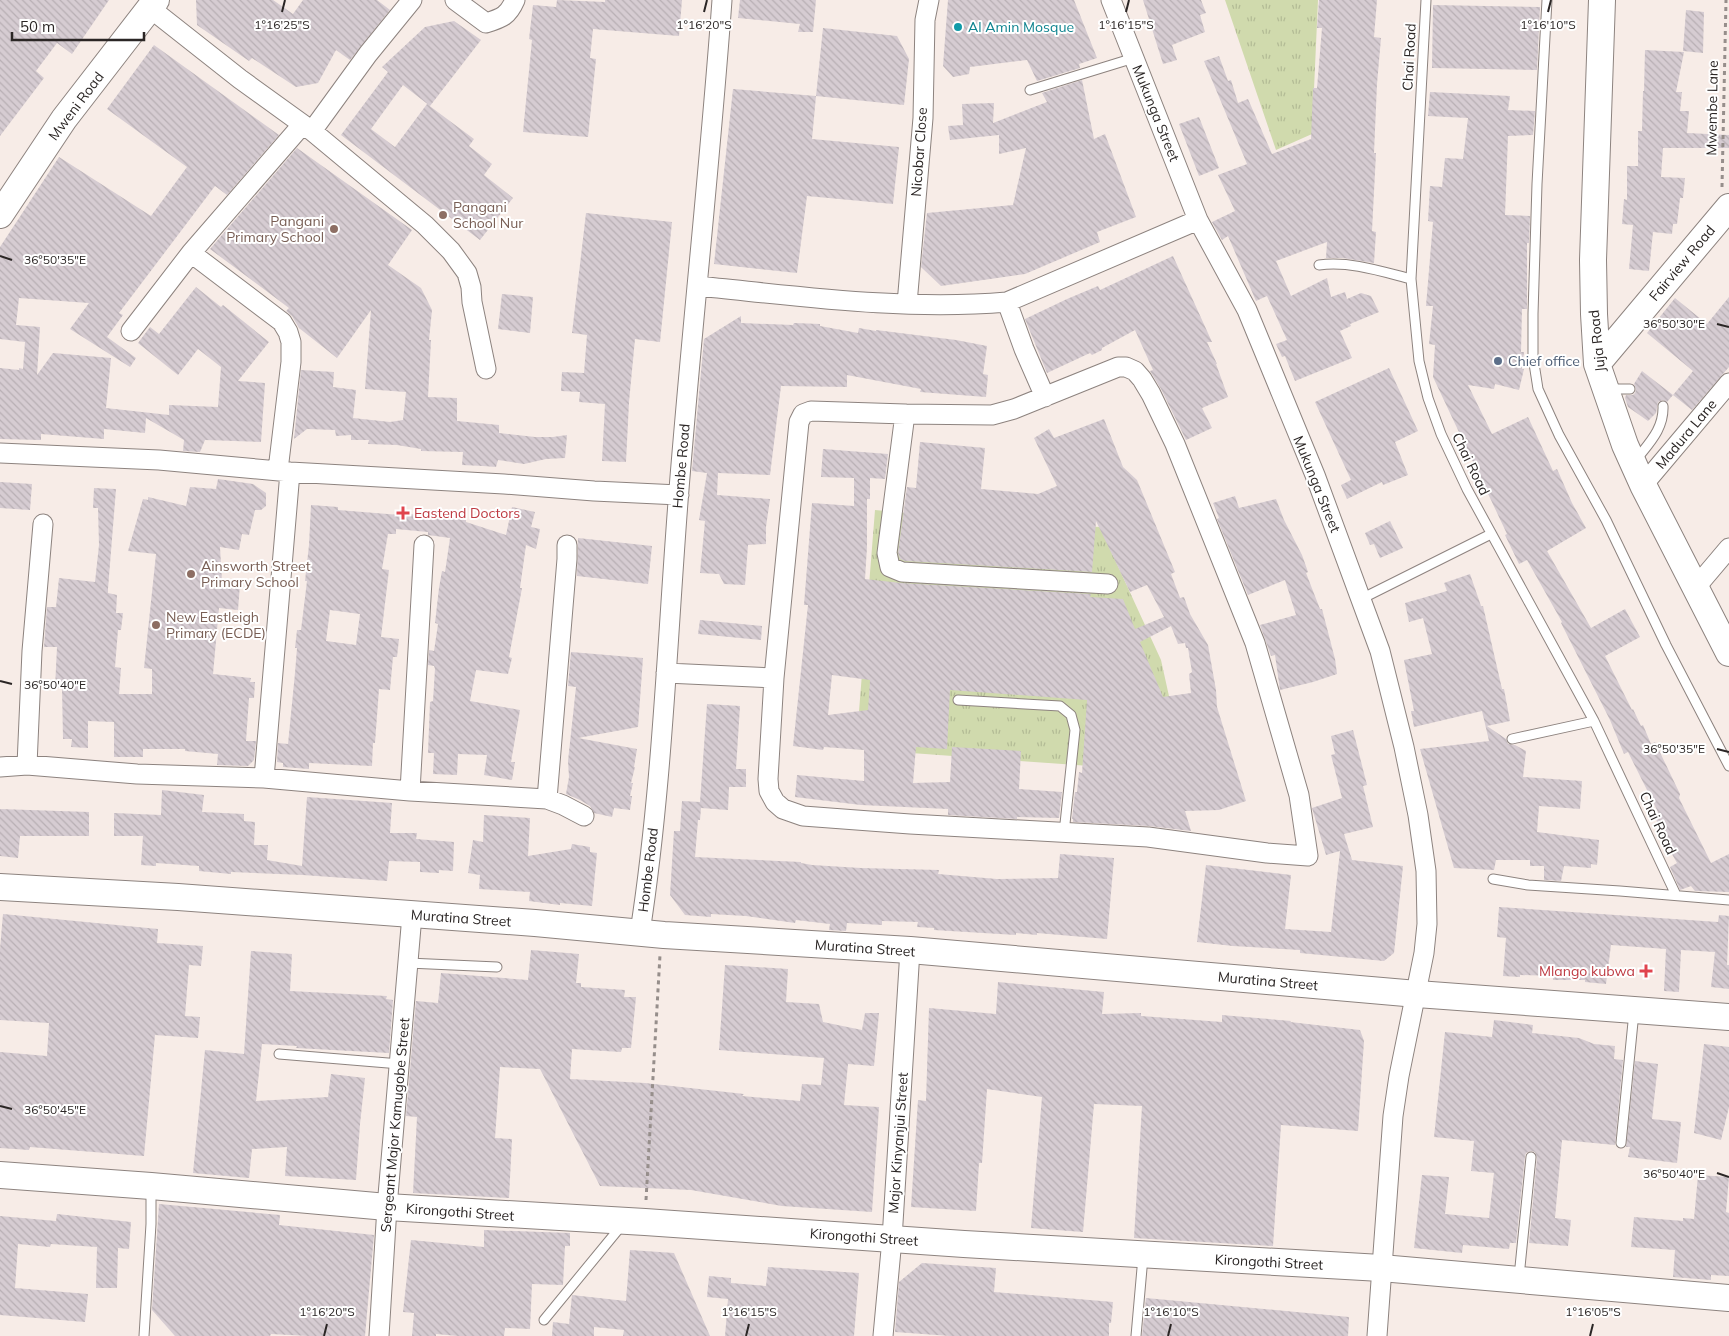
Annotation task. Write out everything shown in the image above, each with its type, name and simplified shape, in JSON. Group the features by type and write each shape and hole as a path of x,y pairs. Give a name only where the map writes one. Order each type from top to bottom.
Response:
{"main road":[{"name":"Juja Road","path":"1602,0 1593,260 1597,364 1604,389 1638,474 1729,653"},
{"name":"Mweni Road","path":"0,214 64,120 153,4"},
{"name":"Fairview Road","path":"1597,364 1726,214"},
{"name":"Muratina Street","path":"0,887 178,897 652,934 910,950 1416,994 1729,1017"},
{"name":"Kirongothi Street","path":"0,1175 387,1207 1381,1268 1729,1298"}],"street":[{"path":"131,331 191,253 307,128 412,0"},
{"path":"456,0 486,23 500,18 510,11 514,0"},
{"name":"Hombe Road","path":"652,934 648,879 722,0"},
{"name":"Nicobar Close","path":"907,304 923,118 925,20 930,0"},
{"name":"Mukunga Street","path":"1111,0 1198,220 1247,310 1315,476 1380,651 1404,747 1420,825 1426,871 1427,924 1424,953 1399,1076 1393,1116 1377,1336"},
{"path":"153,4 240,80 307,128 425,225 451,251 466,273 472,287 472,302 486,369"},
{"path":"697,286 907,304 984,304 1007,302 1198,220"},
{"path":"191,253 282,322 291,342 264,778"},
{"path":"1007,302 1024,349 1045,397"},
{"path":"1118,367 1126,367 1135,371 1142,378 1175,444 1255,643 1300,795 1308,856 1267,853 1148,838 803,816 783,809 775,802 769,791 768,779 774,678 799,422 803,414 811,411 992,414 1014,409 1045,397 1118,367"},
{"name":"Madura Lane","path":"1638,474 1729,383"},
{"path":"905,414 887,553 890,567 902,572 1108,584"},
{"path":"0,453 159,460 284,471 679,495"},
{"path":"27,766 32,651 43,524"},
{"path":"410,791 424,545"},
{"path":"547,799 567,545"},
{"path":"1696,587 1729,548"},
{"path":"666,673 774,678"},
{"path":"0,767 27,766 137,774 264,778 410,791 547,799 584,816"},
{"name":"Sergeant Major Kamugobe Street","path":"379,1336 387,1207 412,915"},
{"name":"Major Kinyanjui Street","path":"884,1336 910,950"}],"lane":[{"name":"Chai Road","path":"1426,0 1411,279 1419,361 1428,398 1441,434 1467,489 1594,721 1676,895"},
{"path":"1547,0 1537,184 1533,314 1533,357 1538,389 1559,435 1606,520 1670,653 1729,766"},
{"path":"1030,90 1134,58"},
{"path":"1318,266 1335,263 1350,264 1411,279"},
{"path":"1604,389 1630,389"},
{"path":"1638,474 1663,417 1663,406"},
{"path":"1361,599 1491,534"},
{"path":"958,700 1060,706 1071,715 1075,730 1064,833"},
{"path":"1512,739 1594,721"},
{"path":"1493,879 1528,885 1729,900"},
{"path":"408,963 497,967"},
{"path":"1621,1142 1634,1010"},
{"path":"280,1054 400,1064"},
{"path":"1518,1280 1531,1157"},
{"path":"144,1336 151,1224 151,1186"},
{"path":"544,1320 635,1221"},
{"path":"1136,1336 1143,1254"}],"path":[{"name":"Mwembe Lane","path":"1726,0 1726,214"},
{"path":"635,1221 661,940 652,934"}],"green space":[{"path":"1225,0 1318,0 1312,134 1276,150"},
{"path":"875,510 981,520 1100,527 1161,660 1186,773 856,749"}],"building":[{"path":"0,0 109,0 72,54 57,43 36,71 44,78 0,136"},
{"path":"196,0 273,0 293,14 303,0 377,0 390,10 350,60 336,50 318,83 296,87 252,58 249,61 197,25"},
{"path":"557,0 605,2 605,0 682,0 679,36 593,29 590,58 596,59 588,137 523,132 532,40 529,39 533,5 556,7"},
{"path":"740,0 816,0 813,32 798,32 800,24 738,18"},
{"path":"948,0 1074,0 1097,58 1079,64 1080,68 1037,81 1027,60 970,67 969,74 953,77 943,66"},
{"path":"1143,0 1201,0 1206,13 1200,15 1205,32 1172,45 1177,60 1163,64"},
{"path":"1319,0 1377,0 1374,37 1381,38 1374,153 1376,153 1372,231 1376,232 1374,263 1343,258 1326,258 1327,242 1276,261 1291,296 1327,278 1331,297 1345,292 1347,299 1361,293 1371,296 1379,312 1350,324 1351,326 1340,331 1352,358 1295,381 1285,356 1282,357 1276,344 1287,340 1267,296 1256,301 1228,236 1222,240 1212,222 1235,211 1218,175 1247,164 1204,61 1219,56 1228,81 1231,80 1238,103 1248,99 1272,154 1311,139 1313,88 1317,88 1322,28 1317,28"},
{"path":"1433,5 1540,7 1537,70 1432,68"},
{"path":"1686,10 1704,12 1703,53 1683,51"},
{"path":"454,21 481,40 430,106 403,85 371,129 395,147 427,104 474,139 469,146 492,164 484,175 513,198 480,240 341,135 388,72 382,67 425,27"},
{"path":"823,28 897,36 909,59 904,105 816,96"},
{"path":"154,45 279,135 227,195 215,186 119,313 123,315 107,337 136,358 130,367 70,329 89,303 19,298 16,325 40,327 37,375 53,353 111,358 106,408 169,415 169,405 218,407 221,367 198,349 178,375 138,343 150,327 159,334 196,287 221,307 223,305 269,342 238,381 265,383 261,442 205,440 200,452 183,451 184,440 146,418 145,433 104,429 104,439 41,434 41,440 0,439 0,368 23,369 25,342 0,339 0,247 59,157 151,216 187,167 107,109"},
{"path":"1645,50 1684,52 1676,92 1682,92 1680,111 1689,111 1687,133 1729,135 1729,148 1663,148 1661,177 1685,178 1683,198 1680,198 1677,224 1673,224 1672,234 1653,232 1649,271 1629,269 1633,225 1622,224 1624,199 1627,200 1627,166 1638,166 1638,131 1642,131"},
{"path":"1082,80 1094,139 1105,134 1136,217 1097,232 1100,242 1025,274 941,286 921,267 927,213 1013,205 1026,148 999,154 999,135 950,140 948,126 963,125 962,104 994,103 993,123 1047,102 1042,93"},
{"path":"733,89 816,96 812,139 899,147 893,204 807,196 797,273 714,264"},
{"path":"1430,92 1510,96 1508,110 1535,111 1533,135 1508,136 1505,215 1530,216 1529,243 1527,243 1527,309 1522,309 1521,352 1524,352 1522,369 1524,369 1519,390 1495,384 1494,389 1468,385 1492,434 1528,417 1553,471 1557,469 1572,503 1586,528 1547,551 1591,628 1625,609 1640,637 1605,656 1632,710 1641,726 1643,725 1651,744 1655,742 1680,794 1679,798 1711,863 1729,854 1729,892 1695,891 1691,886 1680,890 1670,867 1677,863 1661,835 1655,815 1658,812 1628,752 1624,754 1610,720 1562,622 1527,560 1519,564 1505,535 1507,534 1433,377 1435,345 1429,344 1433,306 1426,306 1433,222 1428,221 1430,186 1442,187 1445,158 1463,159 1468,118 1428,116"},
{"path":"1199,117 1219,168 1199,176 1179,124"},
{"path":"297,148 412,230 388,265 421,288 432,310 429,340 431,340 428,397 457,398 457,421 499,425 499,433 535,437 567,435 565,458 546,459 524,464 498,460 496,467 462,465 463,452 421,451 421,449 397,445 368,444 369,440 351,440 351,435 336,436 335,430 307,429 294,439 301,370 334,372 333,387 356,390 353,418 390,422 403,420 406,392 365,389 371,310 337,358 299,328 292,316 286,311 289,308 210,249"},
{"path":"586,213 672,222 660,342 635,339 626,462 602,461 605,404 579,402 580,392 561,391 562,372 584,373 587,335 572,333"},
{"path":"1173,256 1212,342 1207,342 1228,397 1202,408 1212,428 1186,440 1150,371 1153,370 1135,330 1092,355 1090,353 1047,373 1025,319 1098,286 1100,290"},
{"path":"502,294 533,297 530,333 498,329"},
{"path":"1729,297 1729,367 1692,410 1673,395 1693,371 1647,333 1675,298 1707,324"},
{"path":"741,316 741,323 820,324 820,326 858,333 859,328 956,340 987,346 983,374 988,375 986,397 920,392 921,389 847,375 847,387 781,386 770,475 718,473 717,495 770,499 766,527 766,544 748,545 745,585 724,584 719,574 700,573 705,521 699,520 707,473 692,471 704,339"},
{"path":"1389,368 1418,431 1395,442 1408,475 1383,485 1382,482 1347,499 1341,485 1351,480 1315,402"},
{"path":"1642,371 1673,395 1667,402 1663,400 1658,402 1656,413 1648,421 1628,407 1625,398 1626,395 1633,395 1635,393 1634,384"},
{"path":"1104,419 1123,467 1137,480 1175,572 1171,574 1180,598 1184,597 1190,614 1208,645 1217,707 1246,801 1219,810 1185,811 1191,831 1149,826 1073,822 1075,792 1077,792 1079,772 1082,773 1087,700 950,690 947,749 916,747 913,783 950,782 952,747 1021,751 1019,789 1062,792 1059,818 1017,817 1017,819 948,815 948,809 861,805 795,797 797,775 864,781 864,750 824,747 823,750 793,746 808,605 804,605 812,503 854,506 854,478 821,477 823,449 888,454 885,479 870,478 870,499 867,499 865,579 901,583 1091,594 1090,597 1123,599 1135,629 1164,617 1147,585 1130,592 1096,521 1092,572 905,561 900,559 898,553 907,487 916,488 920,442 985,448 981,489 1038,494 1057,486 1034,438 1049,429 1054,438","holes":["1171,626 1178,644 1185,643 1186,648 1188,648 1192,672 1189,674 1191,693 1163,697 1140,642","832,675 870,680 868,710 828,715"]},
{"path":"218,479 253,484 266,493 266,506 261,510 255,510 249,535 242,534 239,550 220,547 222,582 240,584 238,610 219,608 213,674 251,678 250,682 255,682 254,698 249,698 246,741 256,741 254,760 248,766 217,765 218,754 185,751 185,749 143,749 143,757 114,757 114,722 88,721 88,748 71,747 72,739 63,739 62,688 55,688 57,647 44,647 47,607 56,607 59,578 95,582 99,545 98,508 93,508 94,488 116,489 108,593 117,595 116,613 123,613 121,630 118,630 115,667 121,668 119,694 152,694 152,669 144,668 156,554 128,551 143,499 148,500 148,497 186,506 190,487 216,489"},
{"path":"0,482 32,484 30,510 0,508"},
{"path":"1235,496 1239,508 1276,499 1284,520 1302,555 1308,572 1306,573 1320,609 1322,609 1337,674 1280,690 1275,655 1271,656 1260,625 1296,615 1285,580 1248,595 1217,519 1219,518 1213,503"},
{"path":"311,505 338,507 338,510 400,515 400,513 431,516 431,514 466,520 466,522 506,535 512,507 535,512 531,527 540,529 536,549 526,545 520,588 522,588 509,657 512,658 508,674 476,670 470,701 520,710 511,762 515,762 512,780 484,775 487,755 458,754 457,775 433,774 434,753 428,753 430,702 433,701 435,669 434,666 428,665 429,650 434,651 438,624 435,623 439,588 442,571 445,572 450,538 428,535 428,532 396,529 396,534 388,534 382,569 389,570 381,637 399,639 397,657 393,657 390,690 379,689 372,766 309,763 309,769 283,767 283,763 277,762 278,743 288,744 297,648 295,648 297,630 301,630","holes":["330,610 360,614 356,645 326,641"]},
{"path":"1390,521 1403,548 1380,558 1374,544 1370,545 1365,533"},
{"path":"578,538 652,546 648,584 577,576"},
{"path":"1470,574 1481,606 1483,606 1510,721 1487,726 1506,739 1508,744 1515,745 1526,751 1523,777 1582,781 1580,809 1539,806 1537,832 1599,840 1597,865 1591,864 1591,868 1564,866 1561,881 1544,880 1544,866 1530,866 1530,860 1496,860 1494,870 1454,868 1420,749 1489,741 1482,711 1414,727 1411,711 1414,711 1404,660 1432,654 1423,618 1409,622 1405,603 1447,591 1444,583"},
{"path":"700,620 762,626 761,640 698,634"},
{"path":"571,652 643,658 638,727 578,738 637,749 631,783 633,783 630,796 632,796 630,810 614,808 612,817 594,813 590,806 566,794 576,687 568,686"},
{"path":"707,704 740,706 736,769 746,769 746,787 729,787 728,810 701,808 700,820 698,820 695,857 801,862 812,865 861,868 939,870 938,874 997,879 1058,878 1060,854 1114,858 1107,939 1037,933 1037,935 1016,933 1016,935 934,930 934,928 917,927 918,922 882,921 882,925 847,923 846,931 829,930 830,924 796,920 795,923 746,916 711,914 711,917 685,915 670,895 674,831 680,831 682,801 700,802"},
{"path":"1353,730 1367,785 1363,786 1373,827 1344,834 1352,860 1403,866 1394,953 1384,961 1300,953 1300,950 1197,942 1206,865 1291,875 1285,929 1331,932 1340,851 1326,855 1312,808 1342,798 1331,755 1335,754 1331,736"},
{"path":"162,790 204,795 202,812 244,814 244,821 255,822 254,845 268,845 267,860 302,866 307,797 392,803 390,833 417,833 416,839 454,842 453,871 439,870 439,873 420,872 420,862 389,861 387,881 303,875 231,872 231,874 199,871 199,866 156,863 156,866 141,865 143,836 114,836 114,813 161,815"},
{"path":"0,809 89,812 89,836 20,836 18,858 0,856"},
{"path":"484,815 530,818 528,856 571,849 572,844 590,847 590,852 597,853 592,906 560,903 560,905 529,901 530,892 479,889 480,875 468,873 473,840 483,842"},
{"path":"1499,907 1718,922 1719,915 1729,916 1727,965 1729,965 1729,989 1711,987 1715,952 1681,950 1679,992 1664,991 1666,949 1611,945 1606,984 1585,982 1585,980 1553,980 1553,976 1503,976 1506,938 1497,937"},
{"path":"3,914 158,929 157,943 203,946 201,966 189,965 185,1016 200,1017 198,1038 155,1035 144,1156 30,1147 29,1150 0,1148 0,1052 47,1056 49,1023 0,1020 0,949"},
{"path":"531,950 579,954 576,983 581,983 581,987 625,990 624,997 636,997 631,1048 622,1048 621,1052 572,1049 570,1079 645,1083 744,1094 742,1096 800,1101 802,1084 821,1085 824,1058 719,1050 725,965 788,969 786,1002 819,1004 823,1022 862,1030 865,1013 879,1013 874,1066 848,1064 844,1105 879,1107 872,1212 782,1206 691,1190 600,1186 540,1069 500,1067 495,1138 512,1139 509,1198 413,1193 417,1117 406,1116 416,1001 438,1003 441,973 528,980"},
{"path":"251,951 292,954 290,991 387,996 386,999 393,1000 389,1053 296,1048 297,1046 262,1044 256,1101 328,1097 331,1074 365,1078 356,1180 285,1176 287,1147 252,1149 249,1178 193,1173 205,1050 244,1054"},
{"path":"998,982 1104,992 1102,1014 1141,1013 1141,1016 1222,1022 1222,1015 1360,1030 1364,1041 1358,1131 1281,1125 1273,1246 1134,1238 1142,1106 1094,1104 1083,1232 1031,1228 1042,1097 987,1089 982,1163 979,1163 976,1211 911,1207 918,1100 926,1101 929,1008 996,1014"},
{"path":"1494,1020 1533,1025 1532,1033 1579,1038 1594,1044 1615,1046 1614,1059 1623,1060 1615,1145 1562,1140 1555,1218 1571,1220 1568,1246 1529,1243 1537,1158 1535,1152 1531,1151 1526,1153 1525,1156 1516,1243 1510,1243 1509,1249 1463,1245 1462,1253 1414,1248 1422,1175 1449,1177 1445,1214 1489,1218 1494,1173 1471,1171 1474,1141 1434,1137 1445,1032 1492,1037"},
{"path":"1704,1044 1729,1047 1729,1107 1721,1140 1694,1133"},
{"path":"1635,1061 1658,1064 1652,1119 1681,1122 1677,1163 1628,1157 1630,1147 1626,1147"},
{"path":"1698,1175 1729,1177 1726,1212 1729,1213 1729,1276 1711,1275 1711,1280 1673,1277 1675,1250 1631,1247 1634,1217 1683,1221 1683,1218 1694,1219"},
{"path":"159,1204 280,1215 279,1225 374,1235 365,1336 271,1334 270,1336 175,1336 152,1310"},
{"path":"57,1214 131,1222 129,1249 118,1248 117,1288 96,1288 97,1247 51,1244 50,1247 18,1244 15,1288 88,1294 85,1322 0,1315 0,1216 56,1221"},
{"path":"484,1230 570,1233 570,1246 565,1246 563,1285 532,1284 530,1329 505,1328 504,1336 436,1334 436,1336 412,1336 414,1313 403,1312 411,1240 484,1247"},
{"path":"630,1250 674,1253 710,1336 623,1336 624,1330 594,1327 594,1336 552,1336 553,1322 569,1324 572,1295 626,1301"},
{"path":"922,1263 996,1268 994,1292 1113,1302 1111,1323 1109,1323 1109,1336 950,1336 895,1332 899,1282"},
{"path":"768,1267 859,1273 854,1336 725,1336 728,1299 707,1297 709,1276 731,1278 731,1283 766,1286"},
{"path":"1146,1298 1349,1317 1348,1336 1142,1336"}],"place":[{"name":"Al Amin Mosque","path":"958,27"},
{"name":"Pangani School Nur","path":"443,215"},
{"name":"Pangani Primary School","path":"334,229"},
{"name":"Chief office","path":"1498,361"},
{"name":"Eastend Doctors","path":"403,513"},
{"name":"Ainsworth Street Primary School","path":"191,574"},
{"name":"New Eastleigh Primary (ECDE)","path":"156,625"},
{"name":"Mlango kubwa","path":"1646,971"}]}
